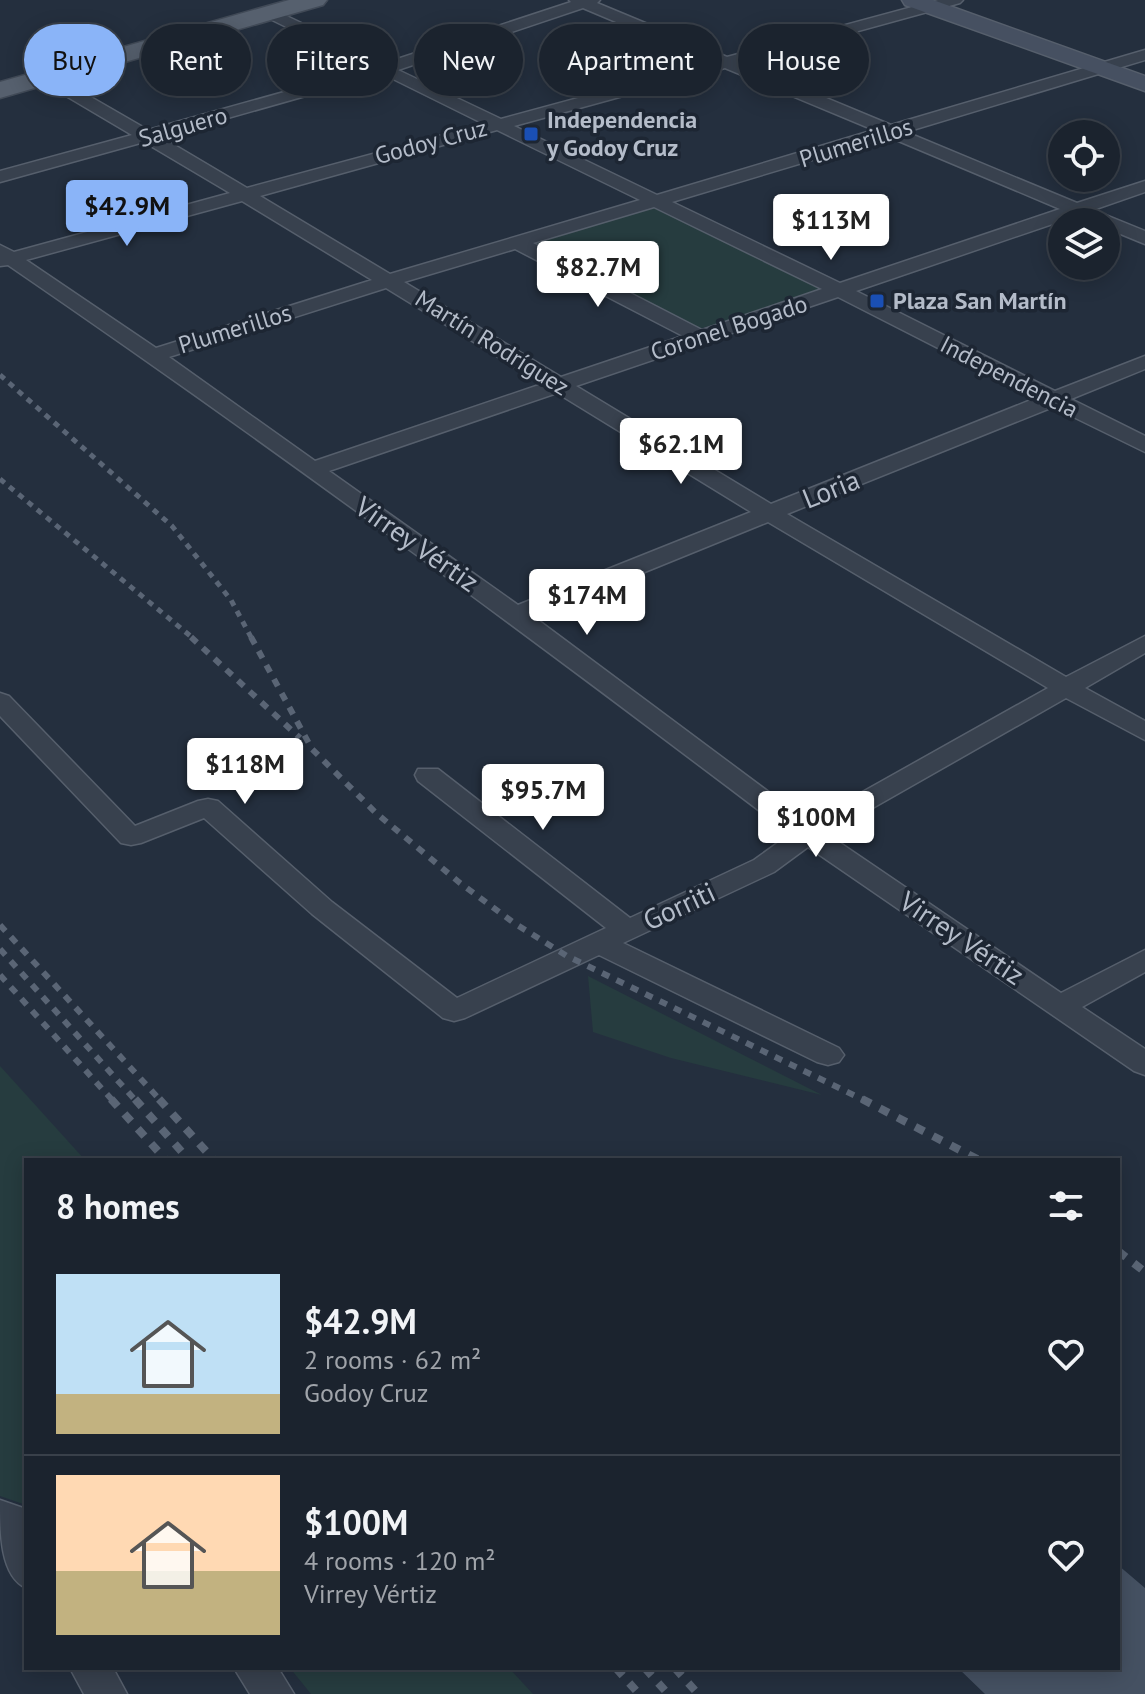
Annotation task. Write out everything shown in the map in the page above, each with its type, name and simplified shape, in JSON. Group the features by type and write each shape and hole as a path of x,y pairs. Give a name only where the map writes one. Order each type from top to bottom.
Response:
{"main road":[{"path":"125,54 315,0"},
{"path":"0,90 24,83"}],"street":[{"name":"Godoy Cruz","path":"4,257 724,63 922,3 955,0"},
{"path":"584,1 724,63 1074,208"},
{"name":"Salguero","path":"398,64 584,1"},
{"path":"922,3 1145,84"},
{"name":"Independencia","path":"269,13 292,24"},
{"name":"Plumerillos","path":"153,355 391,280 1145,55"},
{"name":"Independencia","path":"398,76 841,291 1145,445"},
{"name":"Martín Rodríguez","path":"78,96 391,280 771,513 1145,732"},
{"name":"Salguero","path":"0,177 291,96"},
{"name":"Coronel Bogado","path":"1079,208 1145,186"},
{"name":"Coronel Bogado","path":"312,469 1048,219"},
{"path":"1120,227 1145,238"},
{"path":"518,243 698,336"},
{"name":"Virrey Vértiz","path":"4,257 153,355 516,615 808,834 1145,1064"},
{"name":"Loria","path":"516,615 1145,362"},
{"name":"Gorriti","path":"0,701 131,837 208,807 322,908 454,1011 764,866 808,834 1145,643"},
{"path":"428,775 627,930"},
{"path":"599,943 828,1055"},
{"path":"1062,1005 1145,960"},
{"path":"0,1516 24,1524"},
{"path":"0,1533 24,1569"},
{"path":"91,1670 107,1694"},
{"path":"256,1670 274,1694"}],"green space":[{"path":"652,207 819,287 815,294 699,329 530,243"},
{"path":"588,976 822,1095 671,1058 593,1032"},
{"path":"0,1066 83,1158 24,1158 24,1504 0,1496"},
{"path":"292,1670 511,1670 533,1694 311,1694"}],"building":[{"path":"1120,1567 1145,1588 1145,1694 985,1694 960,1670 1120,1670"}],"railway":[{"path":"0,375 172,526 231,600 252,639"},
{"path":"0,479 194,639"},
{"path":"191,637 300,738"},
{"path":"251,637 312,749 376,813 460,883 514,923 567,956 864,1100"},
{"path":"0,925 161,1101"},
{"path":"0,949 136,1101"},
{"path":"0,975 113,1101"},
{"path":"111,1099 164,1158"},
{"path":"135,1099 187,1158"},
{"path":"159,1099 212,1158"},
{"path":"864,1100 975,1158"},
{"path":"1120,1253 1145,1272"},
{"path":"618,1670 639,1694"},
{"path":"647,1670 668,1694"},
{"path":"677,1670 698,1694"}],"place":[{"name":"Independencia y Godoy Cruz","path":"531,134"},
{"name":"Plaza San Martín","path":"877,301"}]}
